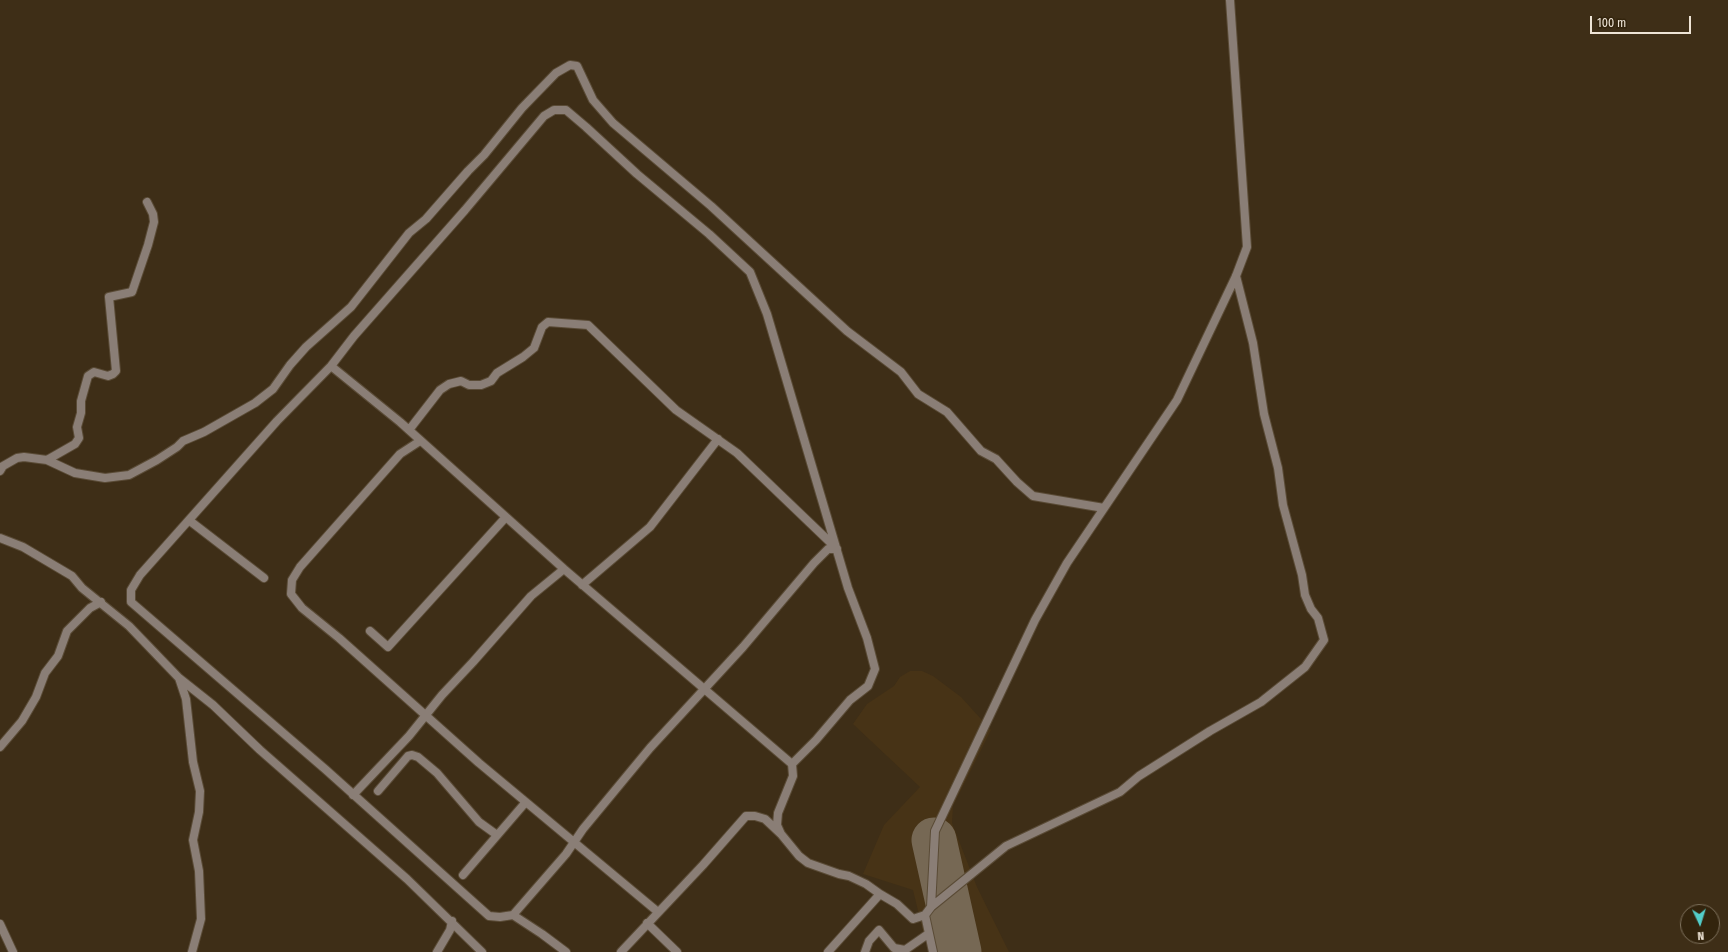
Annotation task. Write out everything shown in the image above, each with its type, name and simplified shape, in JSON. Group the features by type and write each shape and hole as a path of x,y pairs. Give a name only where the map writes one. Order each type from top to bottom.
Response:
{"street":[{"path":"931,908 935,832 1035,620 1067,563 1177,400 1236,276 1247,248 1230,0"},
{"path":"0,471 3,466 17,458 24,457 47,460 75,473 105,478 129,475 157,460 183,441 204,432 255,403 273,389 290,365 306,347 351,307 409,234 426,218 468,170 484,155 522,108 556,73 570,65 577,66 593,100 613,123 711,206 847,330 901,372 918,394 947,412 981,451 996,459 1017,482 1033,496 1104,508"},
{"path":"566,952 513,915 489,916 353,795 131,602 132,590 140,575 190,521 277,421 331,366 354,336 465,210 544,116 554,110 566,110 637,174 709,234 750,272 767,314 848,588 868,638 875,669 868,686 850,700 816,740 792,764"},
{"path":"47,460 75,444 79,438 77,426 81,413 81,402 85,382 88,376 94,372 108,376 116,371 109,297 132,292 154,222 153,214 147,202"},
{"path":"621,952 703,865 746,816 755,816 765,819 781,834 799,856 808,863 831,872 849,876 866,884 897,904 913,919 925,915 931,908 1006,846 1120,792 1139,776 1210,731 1261,702 1305,668 1324,640 1318,618 1311,610 1305,595 1302,576 1283,505 1278,468 1264,414 1253,343 1236,276"},
{"path":"408,430 440,390 449,384 461,381 469,385 480,385 491,381 497,373 523,357 534,348 542,327 548,322 588,325 676,410 737,453 837,549"},
{"path":"331,366 408,430 582,585 792,764 793,776 778,813 777,825 781,834"},
{"path":"582,585 650,527 718,440"},
{"path":"420,441 400,454 300,567 292,580 291,594 302,608 525,803 574,841 638,897 658,912"},
{"path":"370,631 388,648 506,518"},
{"path":"190,521 264,578"},
{"path":"0,538 23,547 60,567 72,576 82,588 101,602 128,626 179,678 213,705 260,750 407,879 452,921 482,952"},
{"path":"513,915 566,854 574,841 650,748 743,647 814,563 828,549 837,549"},
{"path":"353,795 409,736 442,695 531,596 564,569"},
{"path":"0,747 22,721 36,697 45,673 58,656 67,631 90,608 101,602"},
{"path":"179,678 186,699 193,762 200,791 199,812 193,840 199,871 201,919 192,952"},
{"path":"378,791 408,756 412,755 418,757 437,773 479,822 498,835"},
{"path":"463,875 525,803"},
{"path":"828,952 880,894"},
{"path":"925,915 933,952"},
{"path":"437,952 450,930 452,921"},
{"path":"0,924 13,952"},
{"path":"647,924 677,952"},
{"path":"865,952 869,941 879,930 894,948 905,950 928,934"}],"shaded area":[{"path":"910,671 922,671 933,676 961,697 991,730 953,806 952,823 977,887 1009,952 928,952 913,890 863,874 884,825 920,787 853,724 867,704 894,686 900,677"}],"runway":[{"path":"934,840 959,952"}]}
